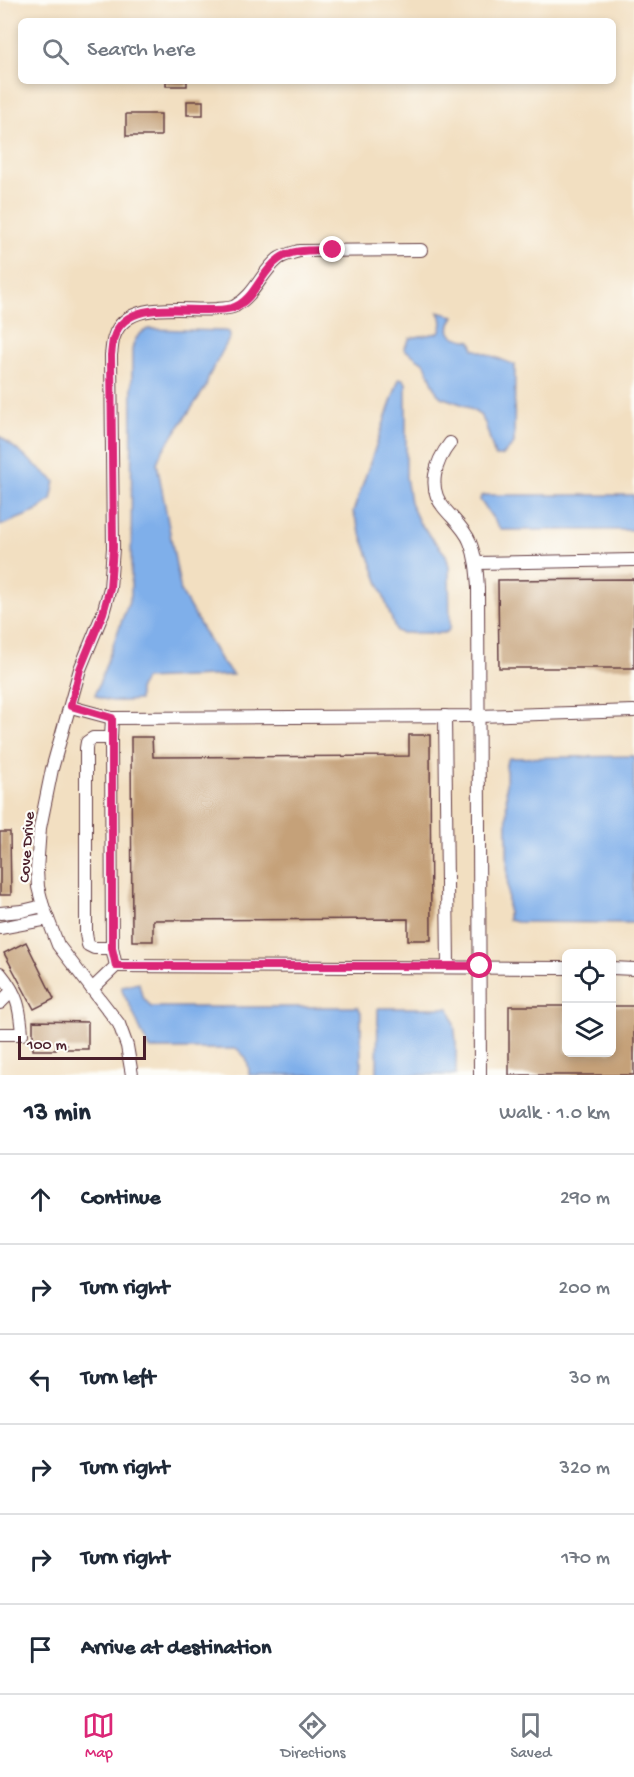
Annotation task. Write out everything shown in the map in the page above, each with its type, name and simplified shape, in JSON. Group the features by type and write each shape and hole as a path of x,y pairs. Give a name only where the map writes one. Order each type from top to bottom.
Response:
{"street":[{"name":"Cove Drive","path":"132,1075 127,1047 119,1024 58,945 43,906 38,888 37,870 40,828 52,769 80,669 103,613 110,588 113,548 111,355 113,337 119,325 134,313 167,309 208,310 233,307 252,294 266,271 280,257 299,251 421,250"},
{"path":"450,443 436,465 434,485 441,505 469,540 477,563 480,1075"},
{"path":"477,563 634,560"},
{"path":"71,706 112,718 479,716 634,711"},
{"path":"445,716 448,966"},
{"path":"112,718 112,948 116,966"},
{"path":"111,738 93,738 87,742 86,748 86,923 88,945 94,948 112,948"},
{"path":"0,913 43,906"},
{"path":"0,928 48,919"},
{"path":"92,989 116,966 562,968"},
{"path":"616,968 634,969"},
{"path":"0,973 20,1007 22,1034 0,1034"},
{"path":"0,1003 12,991"}],"water":[{"path":"438,312 454,316 449,328 452,335 471,341 474,349 515,365 514,444 502,456 495,456 485,423 480,415 464,405 441,397 437,393 425,364 404,349 410,338 438,333 442,322"},
{"path":"148,329 229,332 230,337 208,378 206,387 161,453 157,463 181,592 221,661 233,675 144,679 139,690 139,700 111,701 95,695 131,595 132,350 137,337"},
{"path":"399,379 403,379 406,383 406,477 410,502 419,522 446,555 449,566 450,628 444,633 396,631 353,512"},
{"path":"0,436 55,481 51,500 35,512 0,526"},
{"path":"634,495 634,530 501,530 480,500 481,496"},
{"path":"634,756 634,923 516,922 508,920 506,764 509,758"},
{"path":"139,983 142,996 151,1007 358,1007 361,1012 361,1075 249,1075 247,1060 237,1049 151,1049 122,991 122,986"},
{"path":"378,1008 449,1008 455,1032 456,1075 377,1075"}],"building":[{"path":"166,84 187,84 187,86 166,86"},
{"path":"187,101 203,101 203,115 187,115"},
{"path":"126,114 161,114 161,136 126,136"},
{"path":"634,579 634,668 499,668 498,580"},
{"path":"409,735 430,735 431,940 408,940 408,919 153,920 153,941 132,941 131,737 152,737 153,757 409,756"},
{"path":"0,832 10,832 11,895 0,895"},
{"path":"26,942 54,999 34,1009 4,953"},
{"path":"509,1006 562,1006 562,1057 616,1057 616,1006 634,1006 634,1075 509,1075"},
{"path":"33,1021 88,1022 88,1049 66,1049 66,1045 56,1045 56,1050 33,1050"}],"route":[{"path":"333,250 299,251 280,257 266,271 252,294 233,307 208,310 167,309 134,313 119,325 113,337 111,355 113,548 110,588 103,613 80,669 71,706 112,718 112,948 116,966 480,966"}]}
